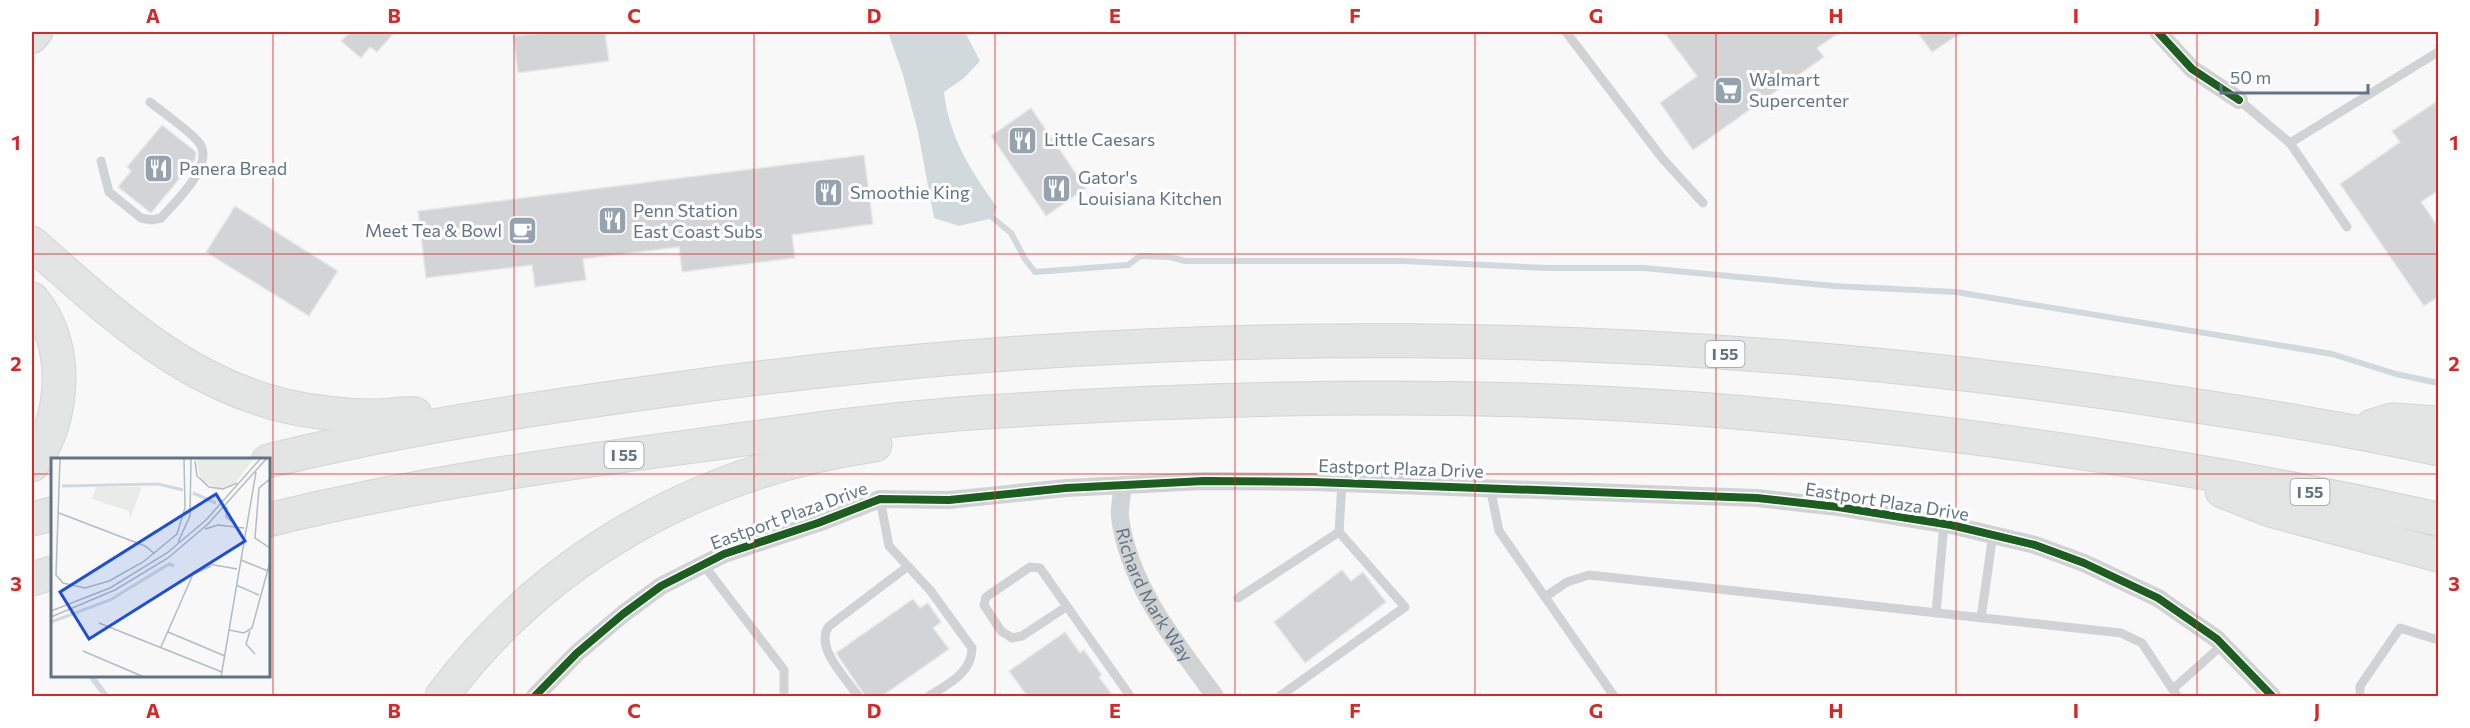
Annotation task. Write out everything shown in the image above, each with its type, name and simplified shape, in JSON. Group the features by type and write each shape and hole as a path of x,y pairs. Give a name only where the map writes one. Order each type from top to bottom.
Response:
{"highway":[{"path":"32,243 107,310 156,347 199,374 232,391 292,408 327,413 375,416 413,414 459,422"},
{"path":"32,299 48,323 54,341 59,384 49,434 32,465"},
{"name":"I 55","path":"270,461 459,422 747,379 1006,353 1299,342 1465,342 1625,347 1837,362 2025,381 2356,431 2439,449"},
{"name":"I 55","path":"270,520 477,479 628,454 983,412 1361,398 1544,401 1707,410 1872,425 2181,468 2439,519"},
{"path":"442,696 483,649 561,576 612,539 674,504 709,488 833,451 924,438 951,431 983,412"},
{"path":"2356,431 2392,420 2439,423"},
{"path":"2181,468 2225,493 2270,510 2439,555"},
{"path":"32,519 51,514"},
{"path":"32,579 51,573"}],"main road":[{"path":"32,39 38,32"}],"street":[{"path":"2158,32 2192,69 2239,100"},
{"name":"Eastport Plaza Drive","path":"535,696 577,653 623,614 661,586 703,564 764,538 818,523 880,499 949,500 1123,484 1204,482 1490,487 1757,498 1838,507 1944,524 2044,548 2135,586 2199,625 2272,696"},
{"name":"Richard Mark Way","path":"1123,484 1120,516 1133,565 1149,599 1208,694"}],"lane":[{"path":"1566,32 1662,158 1703,203"},
{"path":"2290,143 2439,52"},
{"path":"2239,100 2290,143 2347,226"},
{"path":"101,161 109,192 141,218 152,220 161,218 201,170 204,158 200,145 150,102"},
{"path":"1280,696 1404,606 1340,532 1342,483"},
{"path":"1490,487 1499,531 1614,696"},
{"path":"880,499 889,546 930,591 972,648 972,660 962,674 929,696"},
{"path":"1936,613 1944,524"},
{"path":"1238,598 1340,532"},
{"path":"1981,618 1993,534"},
{"path":"703,564 784,670 784,690"},
{"path":"858,696 824,645 823,634 829,626 907,567"},
{"path":"1066,607 1022,636 1012,638 1000,631 984,605 986,597 1030,567 1040,568 1130,696"},
{"path":"1545,597 1568,582 1588,575 2121,633 2142,643 2175,693 2222,645"},
{"path":"2360,696 2360,686 2400,628 2439,640"}],"shaded area":[{"path":"888,32 965,32 980,61 964,78 944,92 956,139 978,180 997,207 993,218 959,226 934,218 918,132 903,75"}],"building":[{"path":"350,32 395,32 377,52 370,47 361,58 341,41"},
{"path":"551,32 605,32 609,61 518,73 513,36"},
{"name":"Walmart Supercenter","path":"1664,32 1840,32 1817,48 1824,57 1693,150 1660,103 1697,76"},
{"path":"1917,32 1962,32 1932,52"},
{"path":"2439,100 2439,190 2421,202 2439,228 2439,296 2424,306 2340,184 2400,142 2392,131"},
{"path":"1031,108 1086,188 1046,216 991,136"},
{"name":"Panera Bread","path":"162,125 196,152 195,160 151,213 118,187 131,171 127,167"},
{"path":"864,155 873,224 792,235 795,258 682,272 679,247 583,259 586,280 535,287 532,265 426,278 418,211"},
{"path":"235,206 338,271 309,316 206,252"},
{"path":"1342,570 1351,581 1363,572 1386,602 1305,663 1274,622"},
{"path":"913,599 920,608 928,603 941,622 933,628 949,649 882,696 865,696 836,653"},
{"path":"1065,632 1080,653 1084,650 1102,675 1099,677 1113,696 1027,696 1009,671"}],"waterway":[{"path":"993,218 1011,233 1035,272 1128,265 1140,256 1170,257 1185,261 1403,261 1547,268 1644,268 1834,286 1956,292 2332,354 2396,374 2438,383"},
{"path":"92,677 106,696"}],"cycle path":[{"path":"2158,32 2192,69 2239,100"},
{"path":"535,696 577,653 623,614 661,586 724,554 818,523 880,499 949,500 1066,488 1204,481 1313,482 1757,498 1838,507 1951,525 2035,545 2084,563 2158,598 2217,639 2272,696"}],"place":[{"name":"Walmart Supercenter","path":"1728,90"},
{"name":"Little Caesars","path":"1023,140"},
{"name":"Panera Bread","path":"158,169"},
{"name":"Gator's Louisiana Kitchen","path":"1057,188"},
{"name":"Smoothie King","path":"829,193"},
{"name":"Penn Station East Coast Subs","path":"612,221"},
{"name":"Meet Tea & Bowl","path":"523,231"}]}
